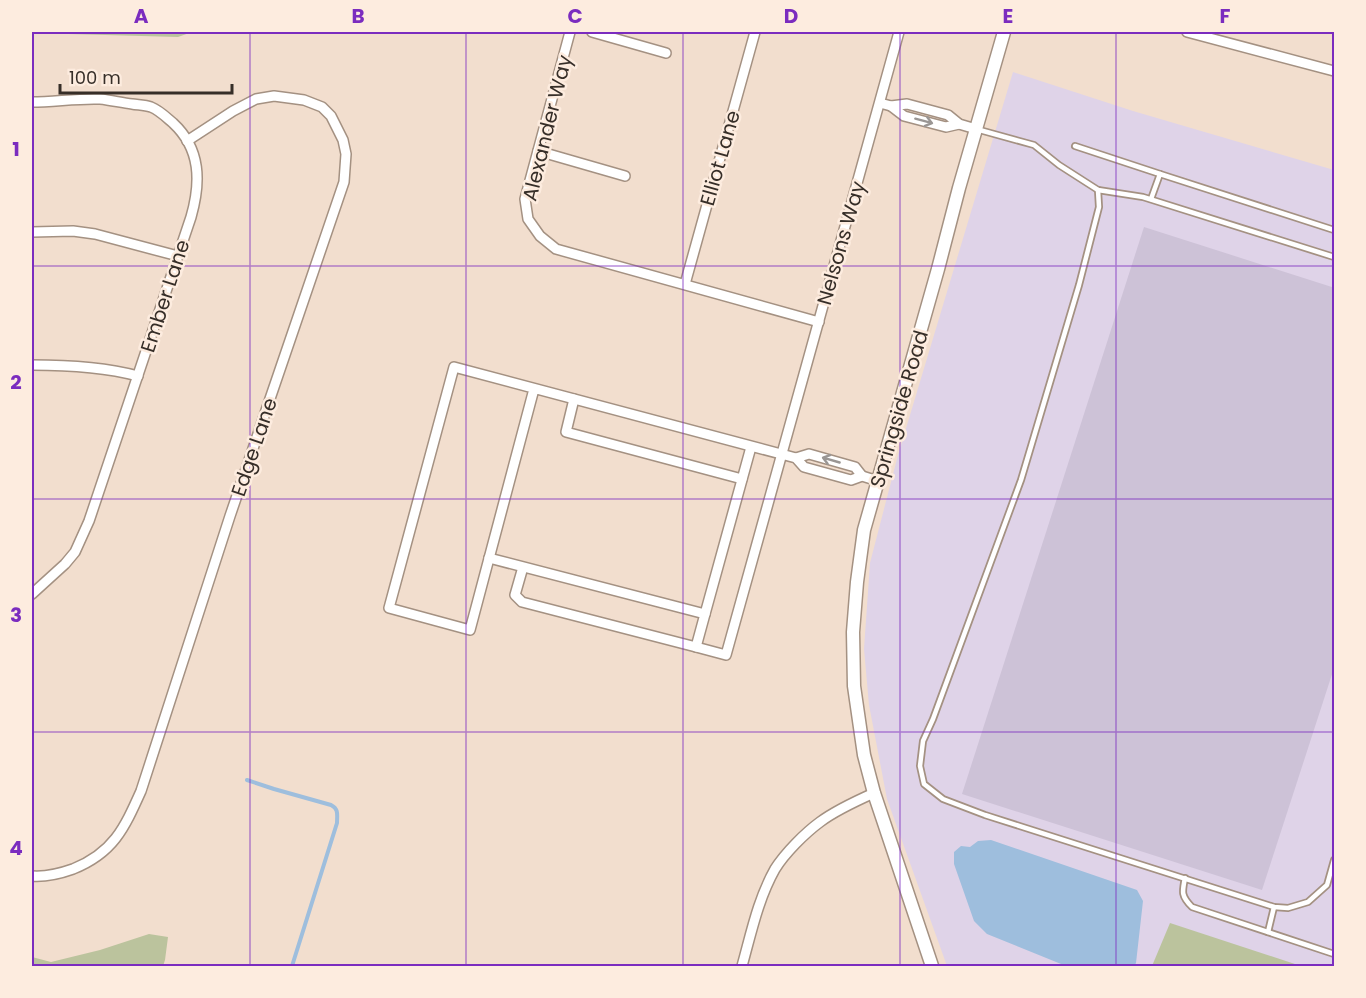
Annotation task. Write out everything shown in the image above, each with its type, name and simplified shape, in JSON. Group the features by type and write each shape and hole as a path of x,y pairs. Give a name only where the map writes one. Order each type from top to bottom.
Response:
{"main road":[{"name":"Springside Road","path":"932,966 874,793 864,754 854,686 853,632 856,582 864,530 1004,32"}],"street":[{"name":"Alexander Way","path":"570,32 525,199 528,219 540,236 556,249 685,284"},
{"path":"592,32 666,53"},
{"name":"Elliot Lane","path":"685,284 755,32"},
{"name":"Nelsons Way","path":"696,647 726,655 899,32"},
{"path":"1186,32 1335,71"},
{"name":"Edge Lane","path":"32,876 52,876 82,865 108,848 123,829 141,791 230,516 344,182 346,154 344,140 331,116 322,106 304,100 274,96 256,99 187,141"},
{"name":"Ember Lane","path":"32,102 101,99 151,107 177,127 187,141 197,169 198,185 191,217 83,537 65,564 32,594"},
{"path":"880,103 891,106 907,104 948,115 959,124 976,129"},
{"path":"538,151 625,176"},
{"path":"32,232 73,231 95,234 178,256"},
{"path":"685,284 819,322"},
{"path":"32,365 84,367 121,371 138,376"},
{"path":"534,389 470,630 389,608 454,367 782,455 796,458 809,454 855,467 862,476 878,481"},
{"path":"574,399 566,432 742,479"},
{"path":"523,567 515,595 522,602 696,647 751,447"},
{"path":"796,458 804,467 851,480 862,476"},
{"path":"489,558 705,614"},
{"path":"742,966 757,914 776,868 796,843 820,821 874,793"}],"lane":[{"path":"976,129 1034,145 1059,165 1098,190 1151,199 1335,257"},
{"path":"1075,146 1335,230"},
{"path":"1151,199 1160,174"},
{"path":"1098,190 1099,207 1079,285 1021,480 923,741 920,766 924,784 943,799 985,815 1274,907 1288,908 1308,902 1327,885 1335,860"},
{"path":"1185,878 1184,899 1192,907 1335,954"},
{"path":"1268,932 1274,907"}],"shaded area":[{"path":"1013,72 1133,111 1334,170 1334,966 947,966 887,799 869,705 864,649 870,563 898,455"}],"green space":[{"path":"32,32 192,32 178,37"},
{"path":"1170,923 1301,966 1152,966"},
{"path":"149,934 168,937 163,966 32,966 32,957 51,962 100,950"}],"water":[{"path":"991,840 1137,890 1143,901 1134,966 1066,966 987,934 974,921 954,864 954,852 961,846 970,847 978,841"}],"building":[{"path":"1144,227 1335,288 1335,665 1262,890 962,794"}],"waterway":[{"path":"247,780 331,805 337,812 337,823 292,966"}]}
